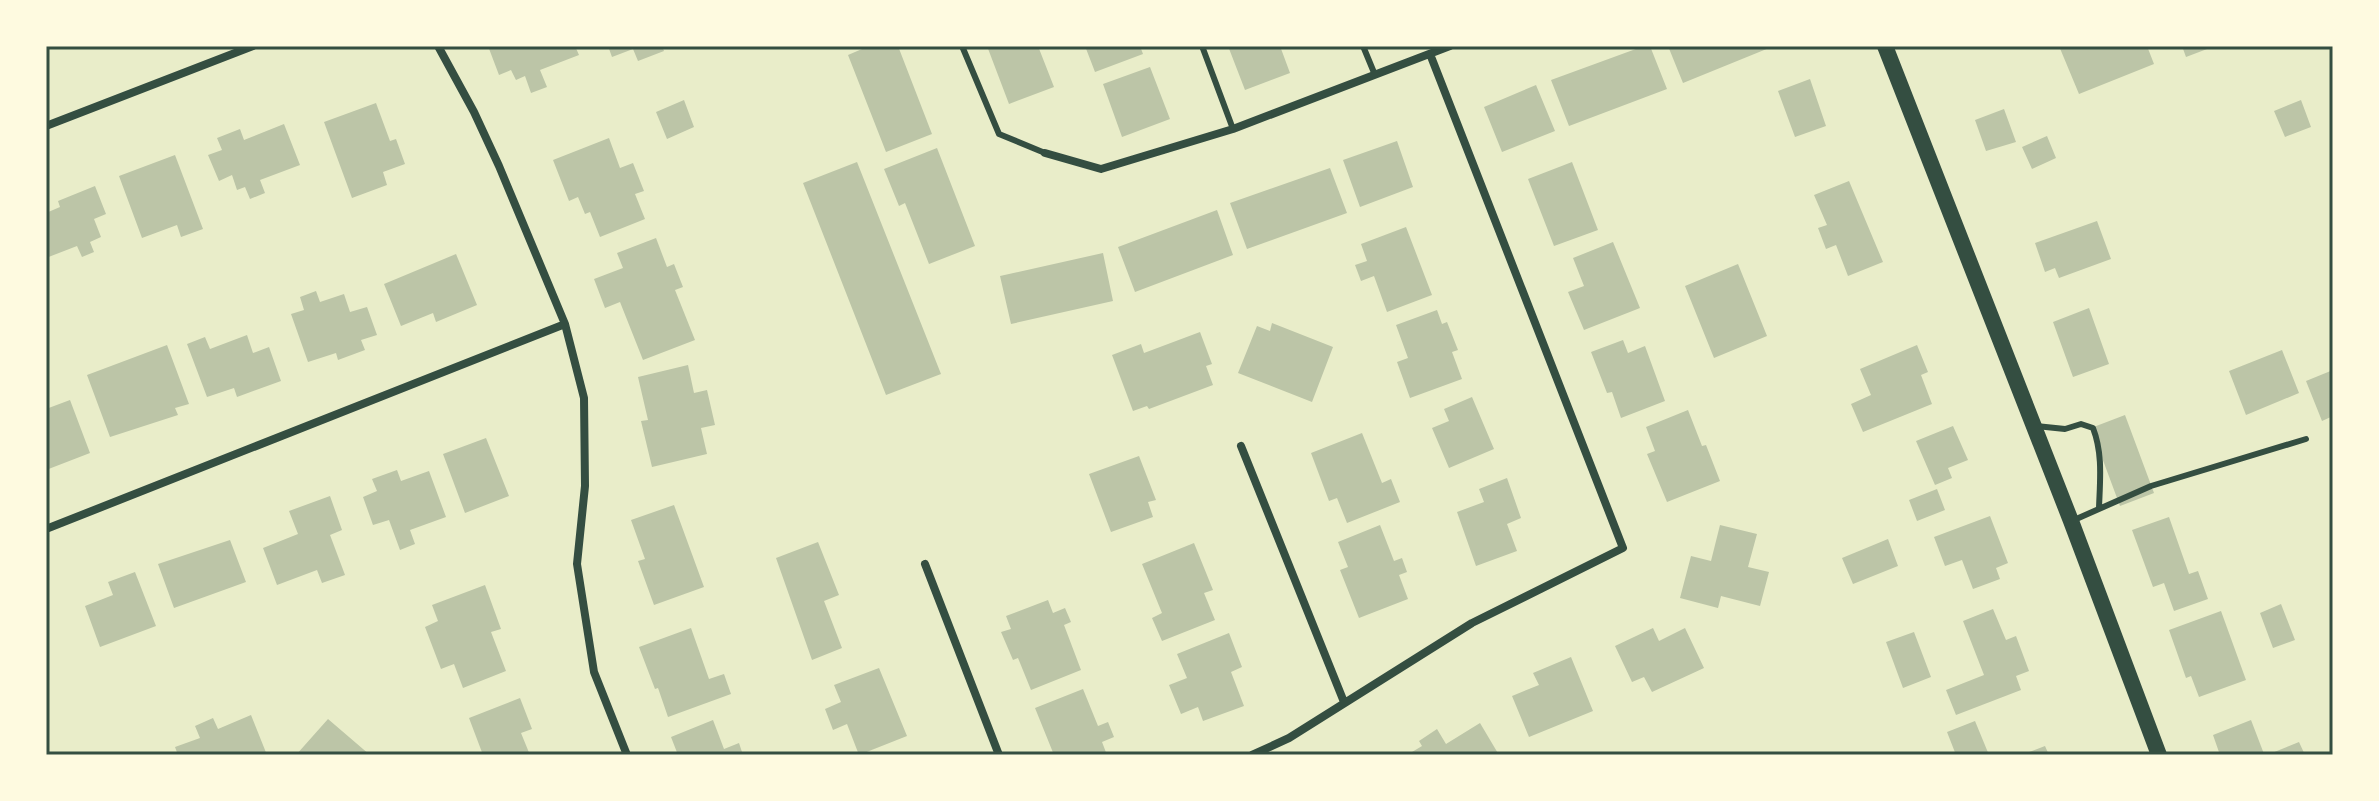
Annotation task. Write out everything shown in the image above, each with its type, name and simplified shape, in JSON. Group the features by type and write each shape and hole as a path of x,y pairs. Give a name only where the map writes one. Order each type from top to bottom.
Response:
{"main road":[{"path":"1885,46 2159,755"}],"street":[{"path":"46,126 253,46"},
{"path":"438,46 499,166 565,324 584,398 585,486 577,564 594,672 627,755"},
{"path":"1045,153 1101,169 1233,129 1450,46"},
{"path":"1252,755 1289,738 1472,623 1623,548 1430,54"},
{"path":"46,529 565,324"},
{"path":"1241,446 1344,702"},
{"path":"925,564 999,755"}],"lane":[{"path":"962,46 999,134 1045,153"},
{"path":"1202,46 1233,129"},
{"path":"1363,46 1375,75"},
{"path":"2032,426 2065,429 2081,424 2093,428 2101,460 2099,508"},
{"path":"2071,521 2151,486 2306,439"}],"building":[{"path":"488,46 575,46 579,55 540,70 547,87 531,93 525,76 516,80 511,70 499,75"},
{"path":"608,46 662,46 664,51 638,61 633,49 612,57"},
{"path":"869,46 898,46 932,134 886,152 848,55"},
{"path":"987,46 1038,46 1054,87 1009,104"},
{"path":"1085,46 1140,46 1143,54 1095,72"},
{"path":"1228,46 1280,46 1290,73 1245,90"},
{"path":"1650,46 1667,89 1569,126 1551,80"},
{"path":"1668,46 1774,46 1683,83"},
{"path":"2059,46 2147,46 2154,64 2079,94"},
{"path":"2182,46 2215,46 2186,57"},
{"path":"1150,67 1170,119 1122,137 1103,84"},
{"path":"1810,79 1826,126 1795,137 1778,91"},
{"path":"1536,85 1555,131 1502,152 1484,107"},
{"path":"684,100 694,127 667,139 656,112"},
{"path":"2301,100 2311,127 2285,137 2274,111"},
{"path":"376,103 390,141 396,139 405,164 383,172 387,185 352,198 324,122"},
{"path":"2004,109 2016,142 1986,151 1975,120"},
{"path":"284,124 300,165 260,180 265,193 250,199 245,187 237,190 232,175 219,181 208,155 222,150 217,138 240,129 244,140"},
{"path":"2047,136 2056,158 2032,169 2022,147"},
{"path":"609,138 620,168 633,163 644,191 635,194 645,219 600,237 590,212 585,214 578,197 569,201 553,160"},
{"path":"1397,141 1413,187 1360,207 1343,160"},
{"path":"937,148 975,246 929,264 905,203 899,206 884,169"},
{"path":"175,155 203,229 181,237 177,225 142,238 119,176"},
{"path":"857,162 941,374 886,395 803,183"},
{"path":"1572,162 1598,230 1554,246 1528,179"},
{"path":"1330,168 1347,213 1247,249 1230,203"},
{"path":"1849,181 1883,262 1848,276 1836,245 1826,249 1818,228 1827,225 1814,195"},
{"path":"95,186 106,214 94,219 101,237 90,242 94,252 82,257 77,246 46,258 46,213 60,207 58,201"},
{"path":"1217,210 1233,255 1135,292 1118,247"},
{"path":"2097,221 2111,259 2059,278 2055,268 2045,272 2035,243"},
{"path":"1406,227 1432,295 1387,312 1374,276 1361,281 1355,265 1367,261 1361,244"},
{"path":"656,238 667,267 674,264 683,287 675,290 695,340 643,360 620,302 605,308 594,279 623,268 617,253"},
{"path":"1613,242 1640,308 1584,330 1568,292 1584,286 1573,258"},
{"path":"1103,253 1113,301 1011,324 1000,276"},
{"path":"456,254 477,305 436,322 433,313 401,326 384,284"},
{"path":"1738,264 1767,336 1714,358 1685,286"},
{"path":"316,291 320,302 344,294 350,312 367,307 377,335 361,340 365,350 338,360 336,353 308,362 291,314 304,310 300,297"},
{"path":"2089,308 2109,364 2073,377 2053,322"},
{"path":"1437,310 1442,324 1447,322 1458,350 1452,352 1462,379 1410,398 1397,362 1408,358 1396,325"},
{"path":"1272,323 1333,347 1312,402 1238,373 1257,326 1270,331"},
{"path":"1200,332 1212,364 1206,366 1213,385 1149,409 1147,406 1133,411 1112,355 1141,344 1144,353"},
{"path":"247,335 253,353 269,347 281,381 237,397 234,388 207,397 187,344 205,337 210,349"},
{"path":"1623,340 1628,353 1645,346 1665,401 1621,418 1612,392 1607,393 1591,352"},
{"path":"167,345 189,404 175,408 178,415 110,437 87,375"},
{"path":"1917,345 1928,372 1921,375 1932,404 1863,432 1851,404 1871,395 1860,369"},
{"path":"2282,350 2299,393 2246,415 2229,371"},
{"path":"688,365 694,393 707,390 715,425 701,428 707,454 652,467 641,421 648,420 638,377"},
{"path":"2333,370 2333,416 2322,421 2306,381"},
{"path":"1472,397 1494,449 1449,468 1432,428 1449,421 1444,409"},
{"path":"70,400 90,453 46,470 46,409"},
{"path":"1688,410 1720,481 1667,502 1647,454 1655,451 1646,427"},
{"path":"2125,415 2154,493 2120,506 2091,428"},
{"path":"1953,426 1968,460 1948,468 1952,478 1935,485 1916,441"},
{"path":"1362,433 1382,483 1391,479 1400,502 1347,523 1337,498 1329,501 1311,453"},
{"path":"486,438 509,496 465,513 443,454"},
{"path":"1139,456 1156,500 1148,502 1153,517 1111,532 1089,474"},
{"path":"397,470 401,481 429,471 446,517 410,530 415,544 400,550 389,520 373,525 363,497 377,491 372,479"},
{"path":"1507,478 1521,518 1507,524 1517,551 1476,566 1457,512 1484,502 1479,489"},
{"path":"1937,489 1945,510 1917,521 1909,500"},
{"path":"330,496 342,530 330,535 345,575 322,583 317,570 277,585 263,548 298,534 289,511"},
{"path":"674,505 704,587 654,605 638,561 645,559 631,520"},
{"path":"1990,516 2008,563 1996,568 2000,579 1973,589 1962,560 1945,566 1934,537"},
{"path":"2169,517 2189,574 2198,571 2208,599 2174,611 2164,583 2153,587 2132,530"},
{"path":"1380,525 1394,561 1402,558 1407,572 1399,575 1408,599 1359,618 1340,570 1348,567 1338,542"},
{"path":"1720,525 1757,534 1748,567 1769,572 1760,606 1721,596 1718,608 1680,598 1691,556 1711,561"},
{"path":"1888,539 1898,566 1853,584 1842,558"},
{"path":"230,540 246,582 174,608 158,564"},
{"path":"818,542 839,595 824,601 842,648 812,660 776,558"},
{"path":"1194,543 1213,590 1204,593 1215,620 1162,641 1152,618 1162,613 1142,564"},
{"path":"135,572 156,626 100,647 85,606 113,595 108,582"},
{"path":"485,585 501,629 491,632 506,671 463,688 454,664 441,669 425,627 438,621 432,605"},
{"path":"1048,600 1053,613 1065,608 1071,622 1064,625 1081,670 1031,690 1018,658 1013,660 1001,632 1011,629 1006,616"},
{"path":"2281,604 2295,640 2273,648 2260,613"},
{"path":"1993,609 2006,640 2016,636 2029,671 2016,676 2021,690 1956,715 1946,690 1984,675 1963,621"},
{"path":"2221,611 2246,680 2199,697 2191,676 2186,678 2169,630"},
{"path":"691,628 709,679 724,674 731,694 668,717 639,647"},
{"path":"1653,628 1659,641 1685,628 1704,668 1652,692 1644,677 1632,682 1615,646"},
{"path":"1914,632 1931,677 1903,688 1886,642"},
{"path":"1229,633 1242,667 1231,672 1244,706 1203,721 1198,707 1181,714 1169,685 1187,678 1177,654"},
{"path":"1571,657 1593,711 1529,737 1512,696 1539,685 1533,673"},
{"path":"879,668 907,736 859,755 847,724 833,730 825,709 841,702 834,685"},
{"path":"1083,689 1098,726 1108,722 1114,737 1102,742 1107,755 1054,755 1035,708"},
{"path":"520,698 532,729 521,733 530,755 483,755 469,718"},
{"path":"251,715 267,755 178,755 175,747 200,738 195,726 213,718 218,729"},
{"path":"328,719 370,755 296,755"},
{"path":"713,720 724,749 739,743 743,755 678,755 671,737"},
{"path":"2251,720 2264,754 2220,755 2213,735"},
{"path":"1975,721 1989,755 1956,755 1947,732"},
{"path":"1480,723 1499,755 1407,755 1422,746 1419,741 1437,729 1446,744"},
{"path":"2299,742 2305,755 2267,755"},
{"path":"2045,746 2049,755 2021,755"}]}
